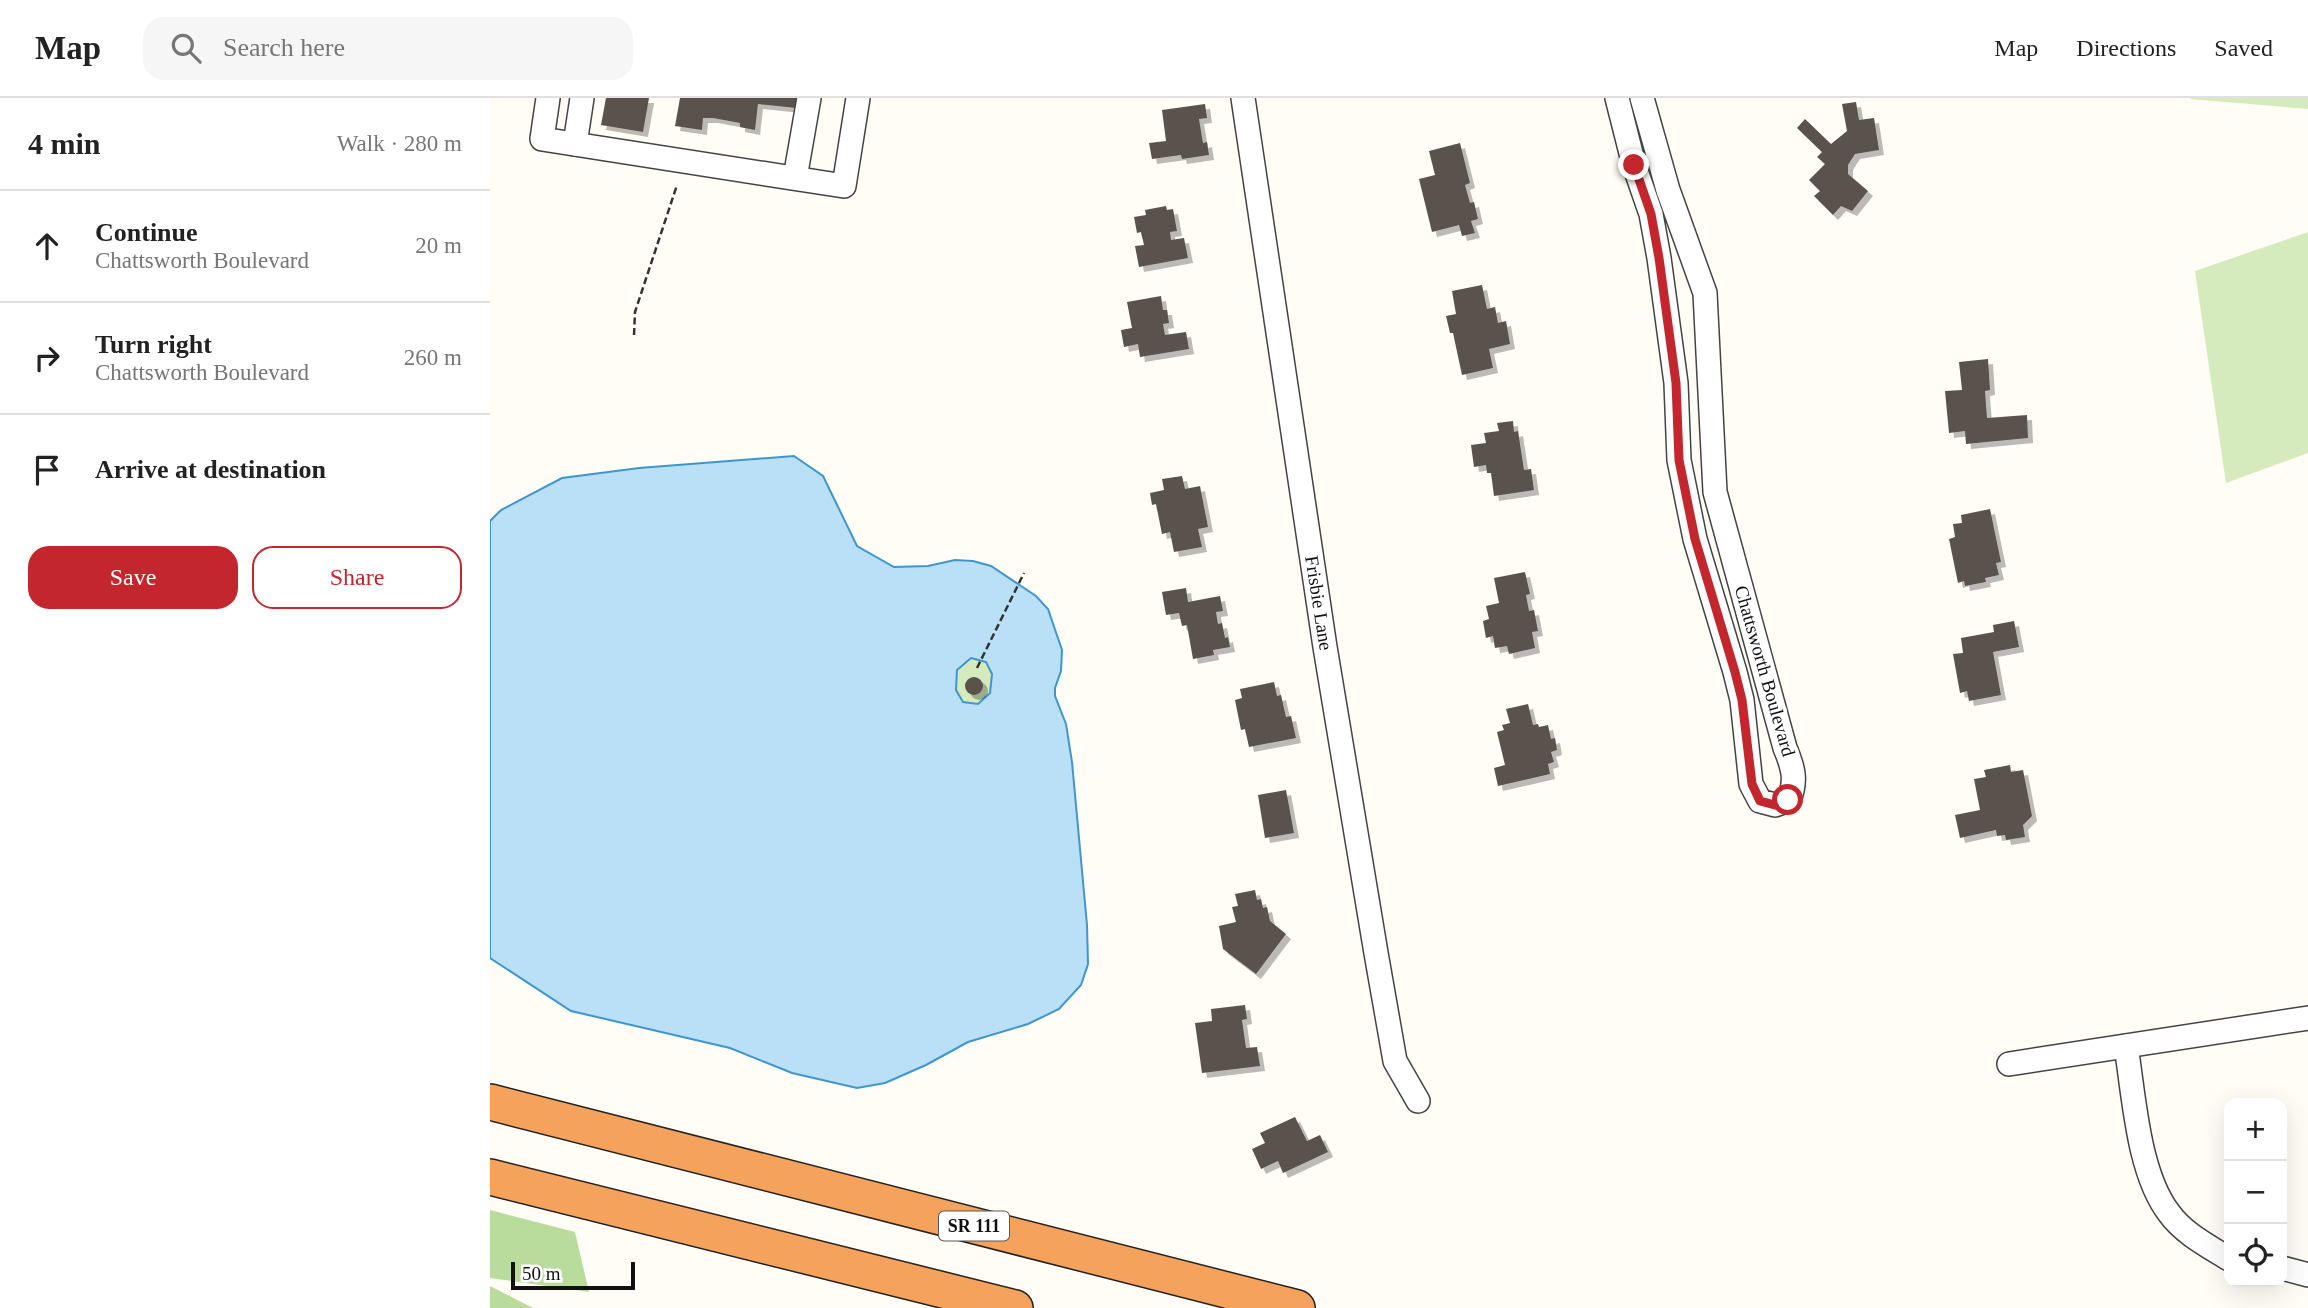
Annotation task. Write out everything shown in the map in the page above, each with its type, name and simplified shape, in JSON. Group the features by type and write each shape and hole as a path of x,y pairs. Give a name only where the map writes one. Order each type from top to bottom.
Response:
{"highway":[{"name":"SR 111","path":"490,1102 1297,1308"},
{"path":"490,1177 1015,1308"}],"street":[{"path":"548,98 542,139 844,186 858,98"},
{"path":"575,144 582,98"},
{"path":"795,178 809,98"},
{"name":"Frisbie Lane","path":"1243,98 1325,647 1376,953 1395,1061 1418,1101"},
{"name":"Chattsworth Boulevard","path":"1617,98 1634,165 1651,214 1657,247 1676,383 1679,460 1695,539 1742,700 1752,784 1760,801 1775,805 1788,800 1795,786 1794,769 1715,492 1705,293 1668,190 1642,98"},
{"path":"2009,1064 2308,1018"},
{"path":"2126,1046 2152,1186 2169,1215 2200,1241 2224,1256"},
{"path":"2287,1269 2308,1275"}],"path":[{"path":"635,335 635,312 677,185"},
{"path":"977,668 1024,573"}],"green space":[{"path":"2308,98 2308,109 2190,99"},
{"path":"2308,232 2308,453 2226,483 2195,271"},
{"path":"971,658 986,662 992,674 990,693 978,704 963,702 956,690 957,670"},
{"path":"490,1210 575,1232 589,1292 490,1278"},
{"path":"490,1286 533,1308 490,1308"}],"water":[{"path":"794,456 823,476 857,546 894,567 928,566 955,560 991,566 1036,596 1048,609 1062,650 1061,671 1055,696 1066,724 1072,762 1087,925 1088,964 1081,985 1059,1009 1028,1024 968,1042 885,1083 857,1088 792,1073 730,1048 571,1011 490,958 490,521 501,510 562,478 639,468","holes":["971,658 986,662 992,674 990,693 978,704 963,702 956,690 957,670"]}],"building":[{"path":"606,98 649,98 643,132 601,125"},
{"path":"680,98 798,98 796,108 758,104 755,130 740,127 740,123 703,118 702,130 675,126"},
{"path":"1856,102 1859,120 1874,118 1879,150 1855,154 1848,165 1848,174 1868,191 1852,211 1841,206 1833,215 1814,196 1820,191 1809,180 1825,164 1817,157 1822,152 1797,128 1805,119 1831,144 1847,131 1842,104"},
{"path":"1205,104 1207,118 1199,119 1203,143 1207,142 1209,155 1182,159 1181,155 1152,159 1149,143 1166,141 1162,110"},
{"path":"1460,143 1470,183 1465,185 1470,203 1474,202 1478,219 1471,221 1475,233 1462,236 1459,225 1432,232 1419,179 1435,175 1429,151"},
{"path":"1166,206 1167,210 1173,209 1177,231 1170,232 1171,240 1184,238 1188,258 1139,267 1135,246 1144,245 1141,232 1137,233 1134,217 1146,215 1145,210"},
{"path":"1482,285 1487,309 1495,307 1498,323 1506,321 1510,344 1489,349 1493,368 1462,375 1453,333 1450,333 1446,316 1456,314 1452,291"},
{"path":"1161,296 1169,323 1163,324 1165,335 1186,332 1189,349 1140,357 1138,344 1124,347 1121,330 1132,328 1127,302"},
{"path":"1988,359 1990,390 1985,391 1987,418 2027,415 2028,438 1966,444 1965,431 1949,433 1945,391 1962,390 1959,362"},
{"path":"1513,421 1514,432 1518,431 1524,470 1531,469 1534,490 1494,496 1491,473 1487,473 1486,465 1474,467 1471,445 1486,443 1484,433 1499,431 1497,423"},
{"path":"1182,476 1185,489 1200,486 1208,527 1198,529 1202,547 1174,552 1170,532 1162,534 1156,504 1152,505 1150,493 1164,490 1162,479"},
{"path":"1990,509 2001,562 1996,563 1999,575 1985,578 1986,582 1965,586 1964,581 1958,583 1949,539 1955,537 1953,524 1962,523 1961,515"},
{"path":"1525,572 1530,594 1526,595 1529,611 1534,610 1538,631 1532,632 1535,648 1509,654 1507,646 1495,648 1493,636 1486,638 1483,621 1489,619 1486,606 1499,603 1494,578"},
{"path":"1186,588 1188,602 1220,596 1223,611 1216,612 1218,624 1222,623 1230,647 1213,650 1214,655 1193,659 1187,625 1182,626 1179,613 1166,615 1162,592"},
{"path":"2014,621 2019,647 1993,652 2001,695 1969,701 1967,691 1960,693 1953,654 1963,653 1961,638 1994,632 1993,625"},
{"path":"974,677 980,680 983,686 980,692 974,695 968,692 965,686 968,680"},
{"path":"1274,682 1277,696 1281,695 1286,717 1291,716 1296,738 1249,747 1245,729 1241,730 1235,700 1242,698 1240,689"},
{"path":"1528,704 1533,725 1548,725 1551,739 1555,738 1557,750 1551,752 1554,762 1548,764 1550,774 1498,786 1494,768 1505,765 1497,732 1504,730 1502,725 1510,723 1506,709"},
{"path":"2010,765 2011,772 2023,770 2032,816 2023,825 2025,837 2006,840 2005,835 1997,836 1996,830 1960,838 1955,815 1980,810 1974,779 1986,777 1984,770"},
{"path":"1286,790 1294,833 1265,838 1258,795"},
{"path":"1255,890 1257,900 1261,899 1263,908 1267,907 1270,921 1286,934 1256,974 1223,949 1219,926 1236,922 1232,907 1238,906 1235,894"},
{"path":"1245,1005 1247,1019 1242,1020 1246,1048 1257,1047 1260,1066 1202,1073 1195,1023 1212,1021 1211,1009"},
{"path":"1295,1117 1307,1141 1320,1135 1328,1152 1283,1173 1278,1161 1261,1169 1252,1149 1265,1143 1260,1133"}],"route":[{"path":"1634,165 1651,214 1659,258 1676,383 1679,460 1695,539 1742,700 1752,784 1760,801 1775,805 1788,800"}]}
